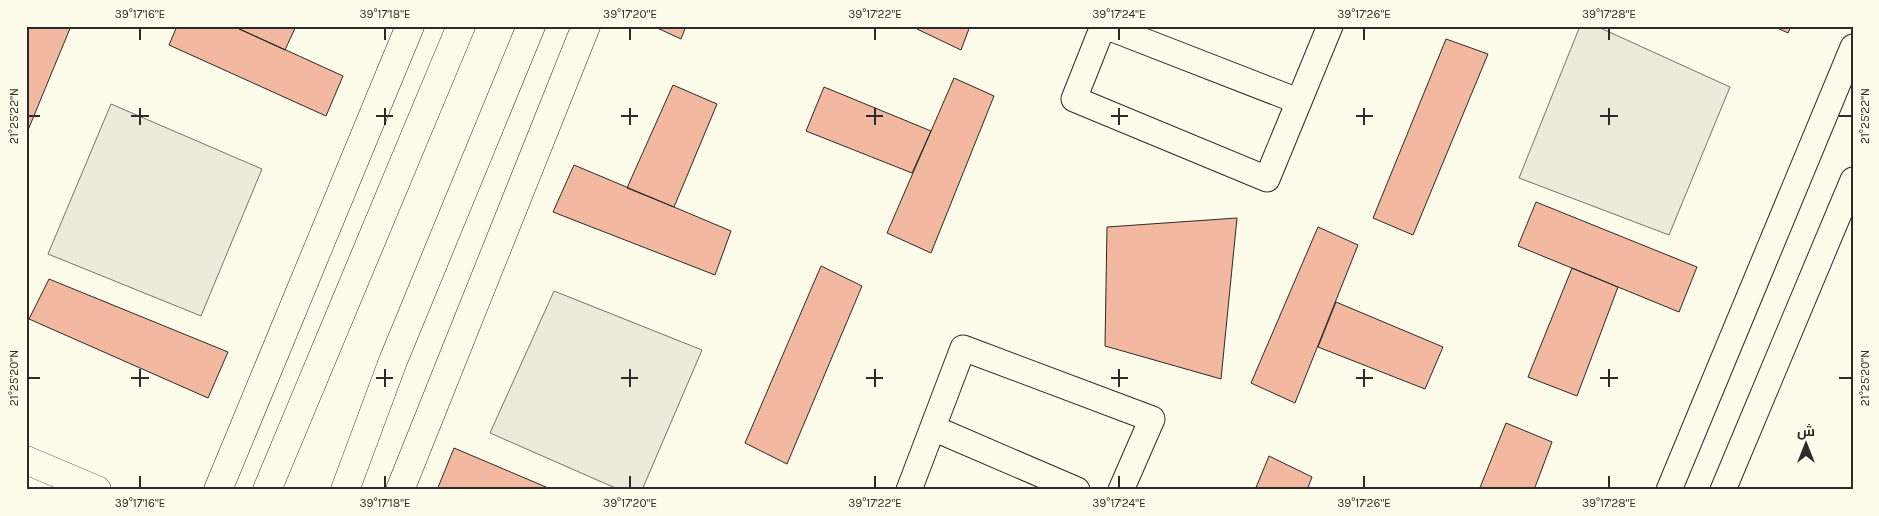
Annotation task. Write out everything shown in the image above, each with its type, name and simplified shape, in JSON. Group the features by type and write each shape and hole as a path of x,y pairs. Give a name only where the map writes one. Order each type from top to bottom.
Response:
{"main road":[{"path":"218,490 410,26"},
{"path":"267,490 461,26"},
{"path":"346,490 397,352 531,26"},
{"path":"400,490 586,26"},
{"path":"26,460 97,490"}],"street":[{"path":"1298,101 1104,26 1074,99 1267,180 1330,26"},
{"path":"1669,490 1853,47"},
{"path":"1723,490 1853,180"},
{"path":"909,490 963,348 1152,419 1121,490"},
{"path":"933,428 1076,490"}],"shaded area":[{"path":"1580,26 1596,26 1730,87 1669,235 1519,178"},
{"path":"111,104 262,169 201,316 48,254"},
{"path":"554,291 702,350 642,490 620,490 490,433"}],"building":[{"path":"26,26 71,26 26,135"},
{"path":"177,26 233,26 343,76 326,116 169,45"},
{"path":"240,26 296,26 285,50 239,29"},
{"path":"653,26 686,26 681,39"},
{"path":"918,26 970,26 961,50 917,29"},
{"path":"1773,26 1791,26 1788,33"},
{"path":"1446,39 1488,54 1413,235 1373,218"},
{"path":"954,78 994,96 931,253 887,233"},
{"path":"673,85 717,104 674,207 627,188"},
{"path":"824,87 931,131 912,173 806,131"},
{"path":"574,165 731,231 715,275 553,212"},
{"path":"1536,202 1697,267 1679,312 1518,246"},
{"path":"1237,218 1221,379 1105,346 1107,227"},
{"path":"1318,227 1358,245 1295,403 1251,383"},
{"path":"821,266 862,286 787,464 745,443"},
{"path":"1572,268 1618,287 1577,396 1528,377"},
{"path":"49,279 228,352 208,398 29,319"},
{"path":"1336,302 1443,347 1425,389 1318,347"},
{"path":"1506,423 1552,442 1534,490 1479,490"},
{"path":"454,448 553,490 437,490"},
{"path":"1269,456 1312,477 1307,490 1255,490"}]}
